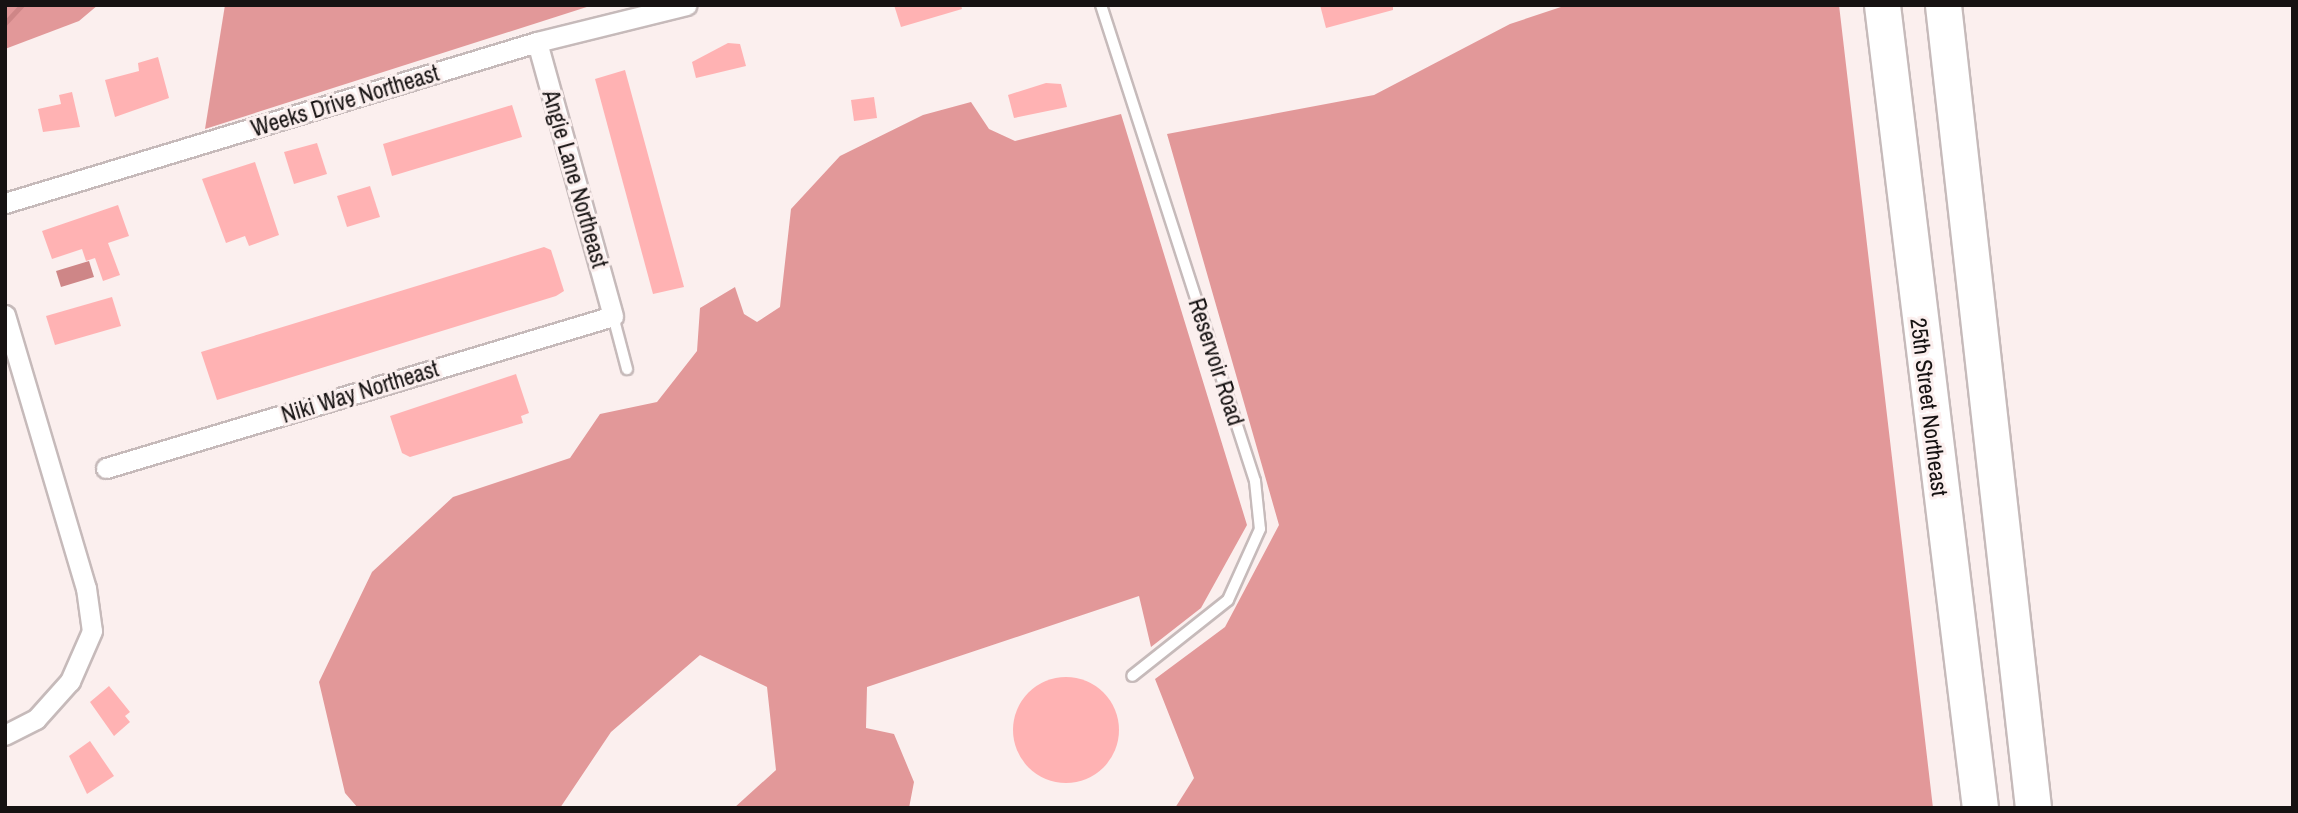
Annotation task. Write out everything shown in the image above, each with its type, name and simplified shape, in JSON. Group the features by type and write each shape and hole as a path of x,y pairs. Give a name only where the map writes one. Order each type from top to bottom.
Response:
{"highway":[{"name":"25th Street Northeast","path":"1882,5 1980,808"},
{"path":"1944,5 2033,808"}],"street":[{"name":"Weeks Drive Northeast","path":"5,203 537,42 687,5"},
{"name":"Angie Lane Northeast","path":"537,42 613,316"},
{"path":"5,315 86,588 92,631 70,681 36,719 5,736"},
{"name":"Niki Way Northeast","path":"106,468 613,316"}],"lane":[{"name":"Reservoir Road","path":"1101,5 1255,481 1260,529 1228,600 1132,676"},
{"path":"613,316 627,369"}],"shaded area":[{"path":"5,5 98,5 79,21 5,49"},
{"path":"225,5 593,5 205,129"},
{"path":"1567,5 1839,5 1933,808 1175,808 1194,778 1155,679 1225,627 1279,525 1167,134 1374,95 1510,24"},
{"path":"971,102 989,129 1015,141 1121,114 1247,525 1201,608 1151,647 1139,596 867,687 866,728 894,734 914,782 909,808 734,808 776,770 767,687 700,655 611,732 560,808 358,808 345,793 319,682 372,572 453,497 570,458 600,414 657,402 697,351 700,308 735,287 744,314 757,322 780,307 791,209 840,156 923,115"},
{"path":"89,261 94,277 61,287 56,271"}],"building":[{"path":"894,5 961,5 962,9 901,27"},
{"path":"1320,5 1393,5 1393,10 1326,28"},
{"path":"728,43 740,44 746,66 696,78 692,62"},
{"path":"158,57 169,98 115,117 105,80 139,71 138,63"},
{"path":"625,70 684,287 653,294 595,79"},
{"path":"1046,83 1061,84 1067,107 1014,118 1008,95"},
{"path":"72,92 80,127 43,132 38,109 61,104 59,95"},
{"path":"874,97 877,118 854,121 851,100"},
{"path":"512,105 522,137 392,176 383,144"},
{"path":"317,143 327,174 294,184 284,152"},
{"path":"255,162 279,235 249,246 245,236 226,243 202,179"},
{"path":"370,186 380,217 347,227 337,196"},
{"path":"118,205 129,236 108,243 120,275 103,281 95,258 86,261 82,249 52,259 42,231"},
{"path":"544,247 551,250 564,291 556,296 217,400 201,352"},
{"path":"112,297 121,326 55,345 46,316"},
{"path":"516,374 529,413 521,416 523,423 410,457 402,453 390,416"},
{"path":"1066,677 1086,681 1104,692 1115,710 1119,730 1115,750 1104,768 1086,779 1066,783 1046,779 1028,768 1017,750 1013,730 1017,710 1028,692 1046,681"},
{"path":"109,686 130,712 125,716 130,722 114,736 90,702"},
{"path":"90,741 114,776 87,794 69,756"}],"waterway":[{"path":"5,23 22,5"}]}
